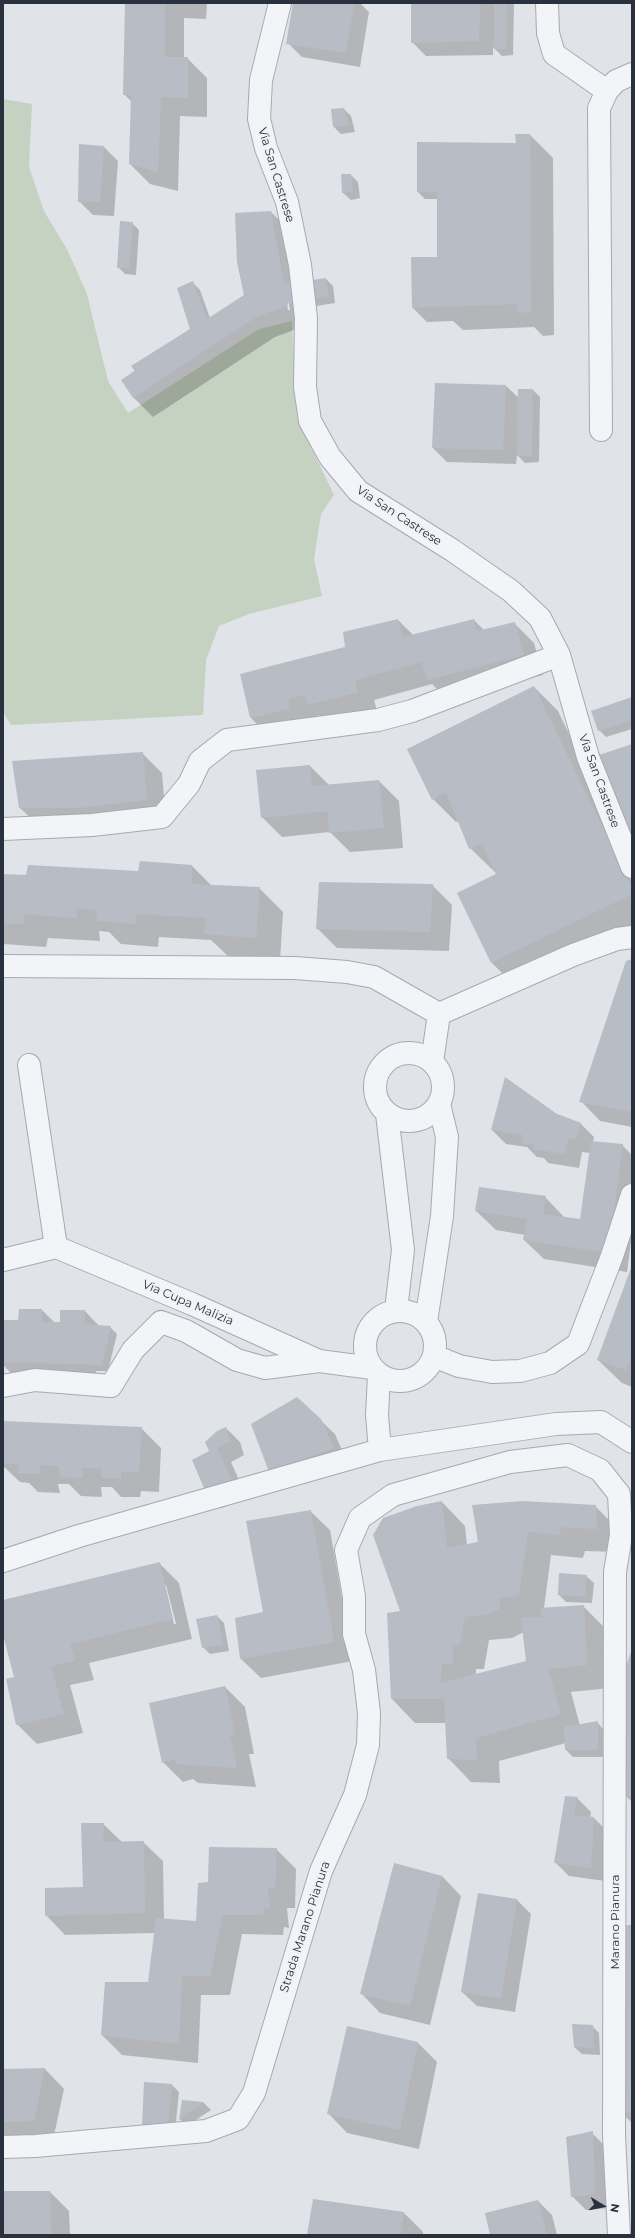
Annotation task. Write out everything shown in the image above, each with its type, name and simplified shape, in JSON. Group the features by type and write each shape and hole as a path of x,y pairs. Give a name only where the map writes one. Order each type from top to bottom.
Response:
{"street":[{"name":"Via San Castrese","path":"280,3 262,80 259,119 266,148 287,202 300,265 306,318 305,387 310,421 330,457 358,491 452,550 523,600 540,618 559,655 588,757 632,867"},
{"path":"547,3 548,33 554,54 607,91"},
{"path":"601,430 599,108 607,91 616,81 632,74"},
{"path":"3,829 92,825 162,817 189,784 200,761 227,740 378,720 412,711 559,655"},
{"path":"439,1014 573,955 617,939 632,937"},
{"path":"3,966 294,968 347,972 374,977 439,1014"},
{"path":"432,1062 439,1014"},
{"path":"410,1052 422,1055 432,1062 439,1071 443,1082 443,1092 439,1104 431,1114 421,1120 407,1122 395,1119 387,1114 376,1099 374,1087 376,1075 383,1064 392,1057 410,1052"},
{"path":"3,1260 56,1248 29,1065"},
{"path":"426,1322 442,1216 447,1137 439,1104"},
{"path":"387,1114 403,1250 396,1310"},
{"path":"434,1356 459,1366 492,1372 520,1371 550,1363 578,1344 612,1256 632,1195"},
{"name":"Via Cupa Malizia","path":"56,1248 192,1304 319,1361 376,1371"},
{"path":"396,1310 408,1311 426,1322 432,1332 435,1344 434,1356 421,1374 410,1380 399,1382 376,1371 366,1357 366,1336 374,1321 385,1314 396,1310"},
{"path":"3,1386 34,1380 111,1386 133,1350 161,1322 186,1331 237,1360 265,1368 319,1361"},
{"path":"376,1371 377,1415 380,1450"},
{"path":"3,1562 79,1536 380,1450 556,1424 601,1422 632,1442"},
{"name":"Strada Marano Pianura","path":"3,2146 35,2146 206,2131 238,2119 254,2093 321,1871 355,1795 368,1745 367,1699 364,1670 354,1634 354,1596 346,1550 360,1518 393,1495 510,1462 568,1455 600,1470 619,1494 621,1535 614,1572 615,1609"},
{"path":"615,1609 632,1590"},
{"name":"Marano Pianura","path":"615,1609 614,2136 618,2235"}],"green space":[{"path":"3,99 32,104 29,167 44,211 68,251 87,294 108,381 128,413 259,329 292,321 297,418 334,495 321,514 314,559 322,596 249,614 219,626 206,660 203,715 11,725 3,712"}],"building":[{"path":"125,3 165,3 165,57 188,57 188,98 161,97 158,172 129,164 131,95 123,95"},
{"path":"293,3 354,3 346,53 286,44"},
{"path":"411,3 480,3 479,41 411,43"},
{"path":"494,3 507,3 506,49 494,49"},
{"path":"344,108 349,125 333,127 331,109"},
{"path":"515,134 530,134 531,312 518,313 517,304 412,308 411,257 437,257 437,192 417,192 417,142 516,143"},
{"path":"79,144 104,146 100,202 78,202"},
{"path":"341,174 351,174 353,191 342,193"},
{"path":"271,211 284,284 326,278 328,296 288,303 288,305 256,317 133,398 121,380 135,371 131,366 190,329 177,288 193,281 207,319 244,295 237,262 235,213"},
{"path":"120,221 133,222 129,268 117,268"},
{"path":"435,383 506,385 503,450 432,448"},
{"path":"518,389 533,389 532,455 517,456"},
{"path":"398,619 403,637 474,619 477,631 515,622 524,655 427,680 422,662 355,680 358,692 308,705 305,695 289,699 289,709 250,718 240,674 345,647 343,632"},
{"path":"534,686 632,888 632,894 491,963 457,893 496,874 482,844 469,849 446,792 432,800 407,749"},
{"path":"632,697 632,720 598,731 591,711"},
{"path":"632,744 632,845 596,756"},
{"path":"143,752 147,800 78,808 19,808 12,761"},
{"path":"310,765 312,786 379,780 384,828 329,833 328,811 261,818 256,770"},
{"path":"140,861 192,865 192,884 260,887 256,938 204,934 206,918 136,914 135,924 97,921 96,910 76,908 77,918 25,914 23,924 3,923 3,874 26,875 28,865 138,871"},
{"path":"319,882 433,884 430,932 316,929"},
{"path":"632,959 632,1112 579,1102 626,961"},
{"path":"505,1077 557,1114 581,1123 576,1140 568,1138 565,1154 533,1149 534,1145 521,1143 523,1135 491,1130"},
{"path":"591,1141 623,1144 608,1253 523,1240 527,1219 475,1211 479,1187 546,1196 543,1214 580,1219"},
{"path":"632,1265 632,1354 626,1370 597,1360"},
{"path":"19,1309 42,1309 42,1322 60,1322 60,1310 85,1310 84,1324 111,1326 102,1365 3,1362 3,1320 18,1320"},
{"path":"297,1397 321,1419 334,1448 269,1472 251,1424"},
{"path":"3,1421 142,1427 139,1472 121,1472 121,1478 101,1478 102,1469 82,1468 83,1478 60,1477 59,1466 39,1465 41,1474 18,1473 19,1464 3,1463"},
{"path":"226,1427 231,1441 217,1448 234,1484 207,1495 192,1460 209,1451 205,1442 217,1431"},
{"path":"442,1501 447,1548 478,1542 472,1505 523,1501 596,1505 597,1529 561,1527 560,1535 528,1532 519,1595 499,1598 500,1609 488,1614 465,1617 460,1645 453,1645 453,1664 442,1664 441,1683 526,1661 521,1618 542,1617 540,1608 584,1605 587,1665 548,1669 561,1714 476,1738 477,1760 447,1759 444,1699 391,1699 387,1613 400,1611 373,1535 383,1518 417,1506"},
{"path":"311,1510 334,1642 240,1659 235,1618 263,1612 246,1521"},
{"path":"160,1562 173,1619 70,1644 75,1661 51,1666 64,1714 16,1725 6,1679 14,1677 3,1635 3,1600"},
{"path":"559,1573 587,1575 585,1596 558,1595"},
{"path":"217,1615 223,1644 202,1648 196,1619"},
{"path":"632,1649 632,1796 624,1795 623,1675"},
{"path":"225,1686 235,1735 230,1735 237,1768 177,1764 175,1759 162,1763 149,1703"},
{"path":"598,1721 598,1750 565,1750 564,1727"},
{"path":"565,1796 578,1797 574,1815 594,1817 591,1868 554,1863"},
{"path":"81,1823 104,1823 103,1842 144,1841 145,1913 45,1916 45,1888 83,1887"},
{"path":"209,1847 277,1848 275,1888 268,1888 270,1909 265,1908 263,1915 223,1915 210,1976 182,1976 179,2044 101,2035 105,1982 148,1982 156,1918 196,1921 198,1883 208,1882"},
{"path":"394,1863 442,1876 410,2006 360,1994"},
{"path":"478,1893 517,1899 501,1998 461,1992"},
{"path":"622,1925 632,1925 632,2113 621,2113"},
{"path":"572,2024 593,2025 594,2048 574,2047"},
{"path":"347,2026 418,2042 400,2130 327,2114"},
{"path":"45,2068 34,2121 3,2122 3,2069"},
{"path":"144,2082 172,2084 168,2124 142,2125"},
{"path":"182,2100 204,2102 179,2120"},
{"path":"593,2131 595,2194 571,2197 566,2137"},
{"path":"3,2191 50,2191 51,2235 3,2235"},
{"path":"313,2199 404,2212 401,2235 307,2235"},
{"path":"538,2200 547,2235 490,2235 485,2213"}]}
